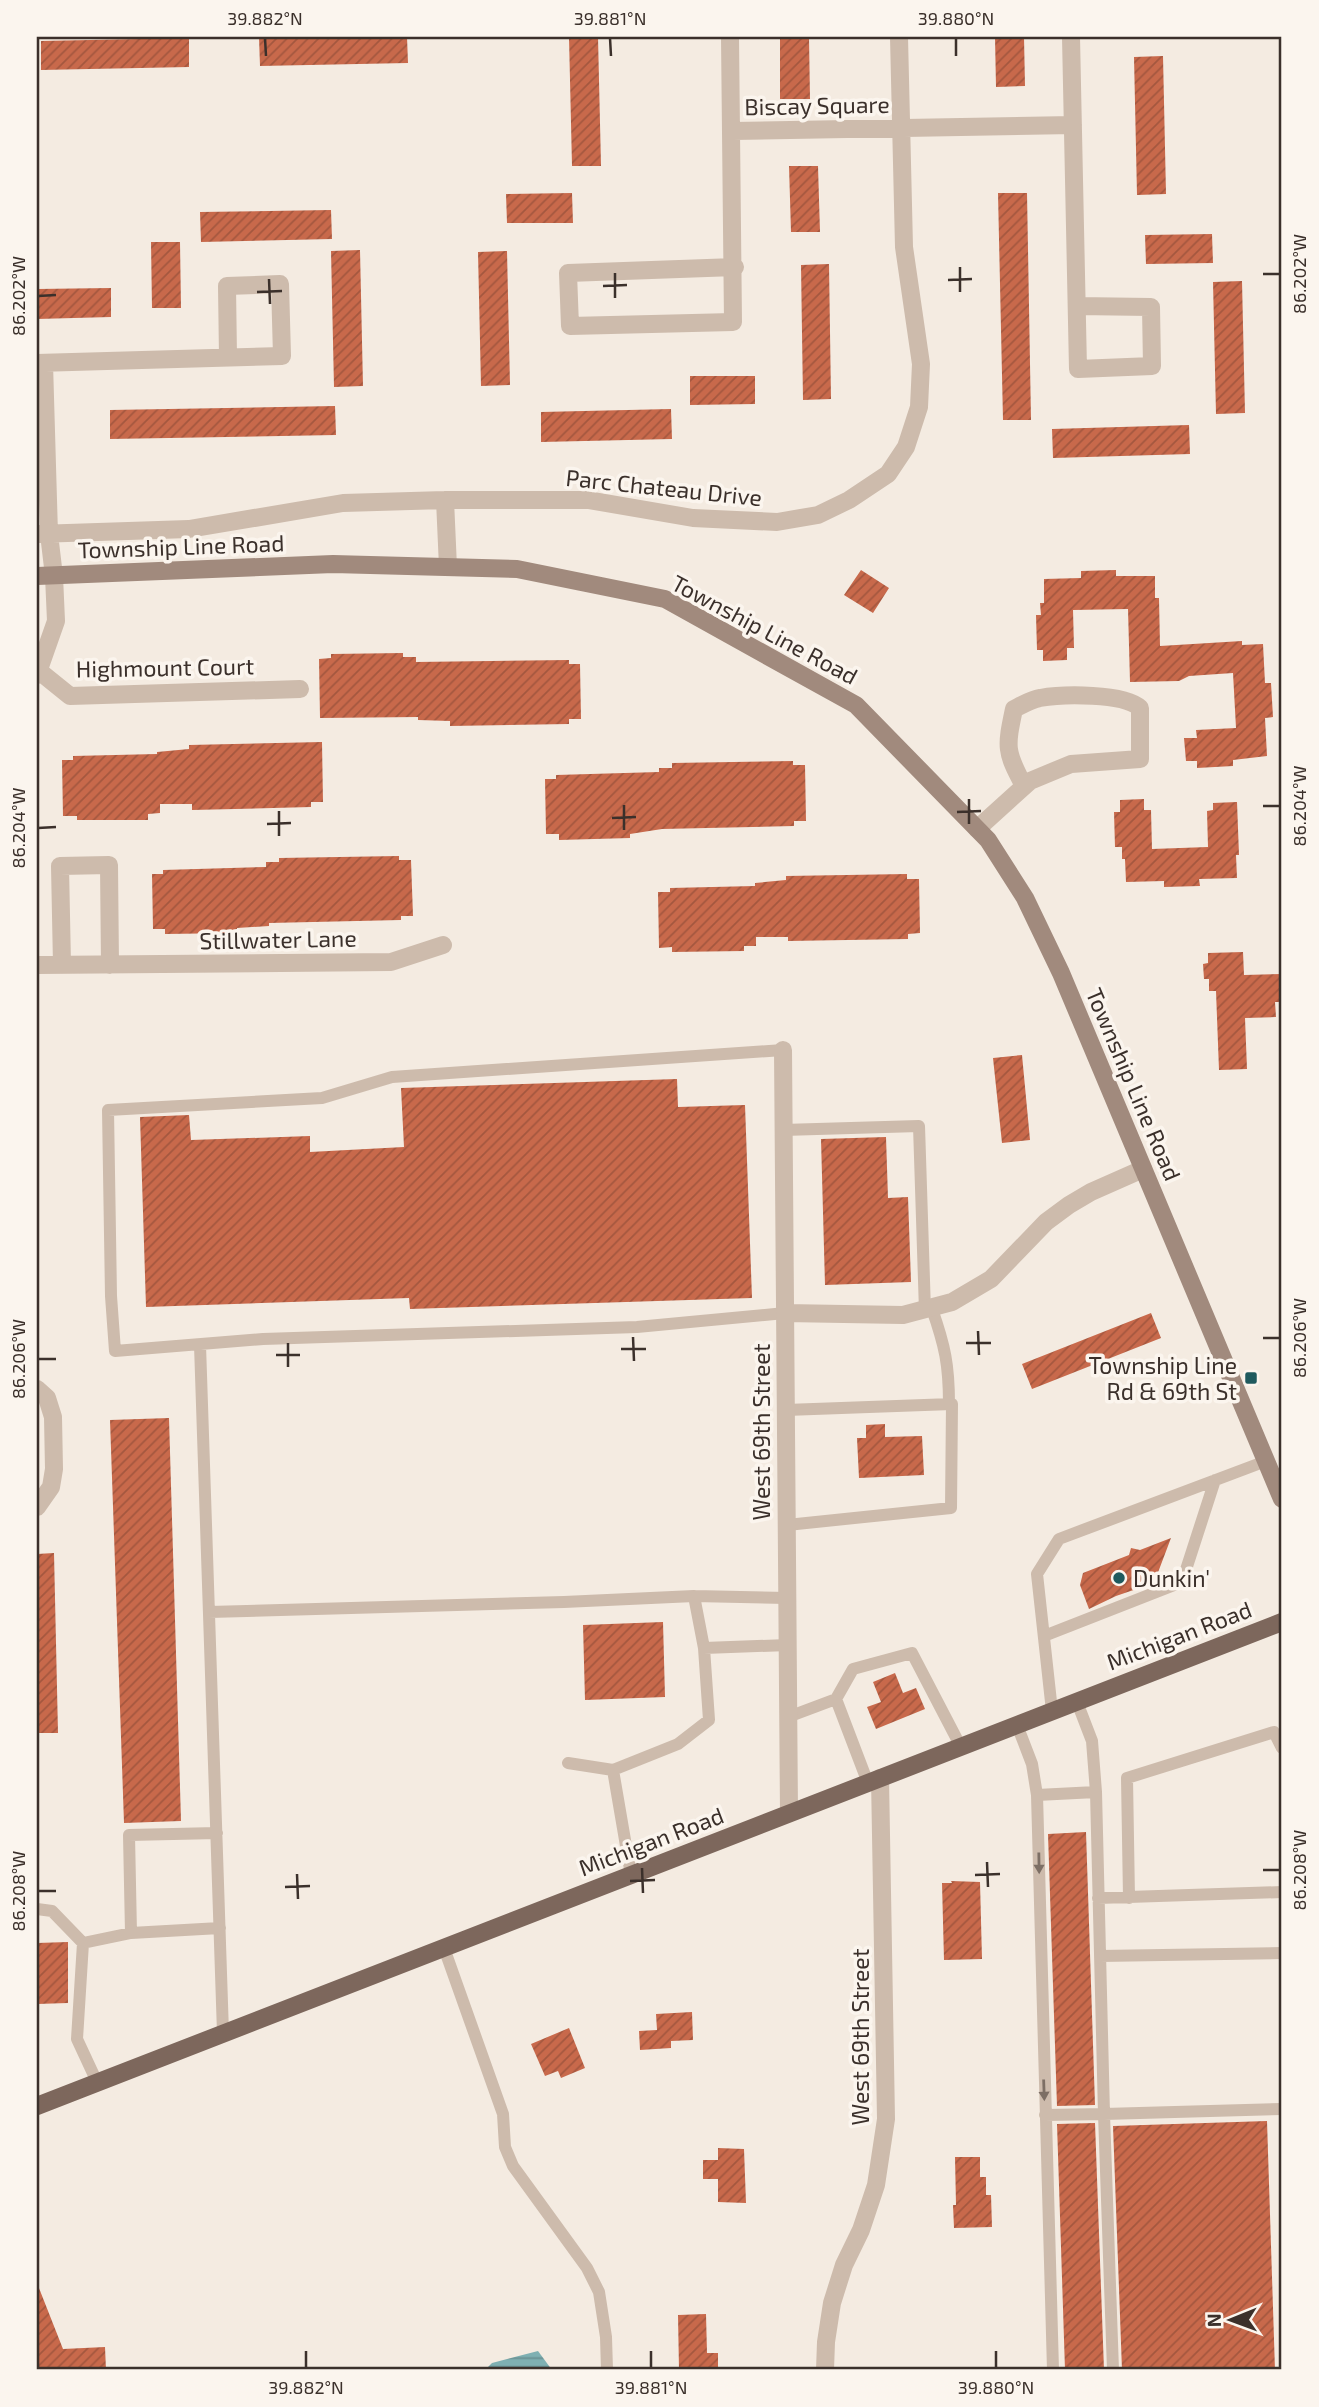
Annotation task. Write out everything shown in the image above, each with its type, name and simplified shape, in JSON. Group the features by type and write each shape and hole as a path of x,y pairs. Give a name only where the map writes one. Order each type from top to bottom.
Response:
{"main road":[{"name":"Township Line Road","path":"45,576 333,564 517,569 665,599 856,705 988,840 1026,898 1061,974 1282,1499"},
{"name":"Michigan Road","path":"37,2106 1282,1622"}],"street":[{"name":"Biscay Square","path":"730,37 733,131 734,267 733,322 570,326 568,273 734,267"},
{"name":"Parc Chateau Drive","path":"43,534 189,529 344,503 445,500 588,500 693,518 777,522 818,514 849,500 888,474 906,447 919,407 921,364 904,247 899,37"},
{"path":"1071,37 1078,369 1152,366 1152,307 1077,306"},
{"name":"Biscay Square","path":"733,131 1073,125"},
{"path":"38,673 56,621 45,576 40,363 282,356 280,284 227,286 228,357"},
{"path":"445,500 448,567"},
{"name":"Highmount Court","path":"38,673 70,696 300,689"},
{"path":"977,829 1030,781 1071,764 1140,759 1140,708 1108,696 1040,698 1014,709 1009,732 1008,757 1024,786"},
{"path":"62,965 60,866 108,865 110,965"},
{"name":"Stillwater Lane","path":"37,965 391,962 443,946"},
{"name":"West 69th Street","path":"783,1050 789,1813"},
{"path":"785,1312 890,1316 928,1310 965,1296 991,1279 1034,1234 1069,1205 1143,1169"},
{"path":"37,1389 47,1398 53,1417 54,1469 51,1487 37,1507"},
{"name":"West 69th Street","path":"825,2370 832,2303 876,2185 886,2119 887,2087 874,1780"}],"lane":[{"path":"783,1050 393,1077 322,1098 108,1110 111,1296 115,1351 263,1339 637,1327 785,1312"},
{"path":"783,1130 919,1126 928,1310 944,1341 949,1368 949,1404"},
{"path":"200,1345 223,2033"},
{"path":"786,1410 953,1404 950,1507 786,1525"},
{"path":"1052,1711 1037,1574 1059,1539 1266,1461"},
{"path":"1044,1636 1182,1582 1215,1480"},
{"path":"209,1612 564,1602 694,1595 787,1598"},
{"path":"568,1763 613,1770 678,1744 709,1720 704,1648 694,1595"},
{"path":"704,1648 788,1645"},
{"path":"788,1717 836,1699 853,1668 912,1653 961,1747"},
{"path":"836,1699 874,1780"},
{"path":"1077,1702 1092,1741 1096,1792 1113,2370"},
{"path":"1017,1725 1032,1764 1037,1795 1053,2370"},
{"path":"1129,1898 1127,1778 1274,1732 1282,1748"},
{"path":"613,1770 631,1875"},
{"path":"1037,1795 1096,1792"},
{"path":"131,1933 129,1835 216,1833"},
{"path":"1098,1898 1282,1892"},
{"path":"37,1909 52,1911 83,1942 76,2039 97,2082"},
{"path":"83,1942 131,1933 220,1928"},
{"path":"444,1948 503,2114 505,2147 513,2166 587,2268 599,2292 606,2337 607,2370"},
{"path":"1100,1956 1282,1953"},
{"path":"1045,2115 1282,2109"}],"water":[{"path":"538,2351 552,2370 485,2370 492,2363"}],"building":[{"path":"259,37 407,37 408,63 260,66"},
{"path":"569,37 598,37 601,166 572,166"},
{"path":"780,37 809,37 810,99 780,99"},
{"path":"995,37 1024,37 1025,86 996,87"},
{"path":"189,38 189,67 41,70 41,41"},
{"path":"1163,56 1166,194 1137,195 1134,57"},
{"path":"789,166 818,166 820,232 791,232"},
{"path":"572,193 573,223 507,223 506,194"},
{"path":"998,193 1027,193 1031,420 1003,420"},
{"path":"331,210 332,239 201,242 200,212"},
{"path":"1212,234 1213,263 1146,264 1145,235"},
{"path":"151,242 180,242 181,308 152,308"},
{"path":"360,250 363,386 334,387 331,251"},
{"path":"507,251 510,385 481,386 478,252"},
{"path":"829,264 831,399 803,400 801,265"},
{"path":"1242,281 1245,413 1216,414 1213,282"},
{"path":"111,288 111,317 37,319 37,289"},
{"path":"690,376 755,376 755,404 690,405"},
{"path":"335,406 336,435 110,439 110,410"},
{"path":"671,409 672,439 541,442 541,412"},
{"path":"1189,425 1190,454 1053,458 1052,429"},
{"path":"861,570 889,588 873,613 844,595"},
{"path":"1116,570 1116,576 1155,576 1155,598 1159,598 1160,646 1242,641 1242,645 1263,644 1265,683 1271,683 1273,717 1265,718 1267,756 1233,760 1233,766 1197,768 1197,761 1186,761 1184,738 1197,738 1196,730 1236,728 1233,673 1189,676 1179,681 1130,682 1128,609 1073,610 1074,648 1067,648 1067,660 1043,661 1043,650 1037,650 1036,615 1041,615 1040,603 1044,603 1044,579 1081,578 1081,571"},
{"path":"403,653 403,657 416,657 416,662 569,660 569,664 580,664 581,719 569,719 569,724 450,726 450,721 418,720 418,717 320,718 319,659 331,658 331,654"},
{"path":"322,742 323,802 311,802 311,807 192,810 192,804 160,804 160,813 148,814 148,820 77,820 77,816 63,816 62,760 73,760 73,756 157,754 189,749 189,745"},
{"path":"793,761 793,765 805,765 806,821 794,821 794,826 662,829 630,834 630,838 559,840 559,834 546,834 545,779 556,779 556,775 659,772 659,768 672,768 672,763"},
{"path":"1144,799 1144,810 1151,810 1152,849 1208,847 1207,811 1213,810 1213,803 1237,802 1237,878 1199,879 1200,886 1164,887 1164,881 1126,882 1122,847 1115,847 1114,812 1120,812 1120,800"},
{"path":"399,856 399,860 411,860 413,916 401,916 401,920 269,923 269,926 237,928 237,933 165,934 165,929 153,929 152,874 163,874 163,870 266,867 266,862 279,862 279,858"},
{"path":"907,874 907,879 919,879 920,933 908,934 908,939 788,941 788,937 756,937 756,946 744,946 744,951 672,952 672,947 659,948 658,892 670,892 670,888 755,886 755,883 786,880 786,876"},
{"path":"1243,952 1244,975 1282,974 1282,1002 1275,1002 1276,1017 1245,1018 1247,1069 1219,1070 1216,991 1209,991 1209,979 1204,979 1203,964 1208,963 1208,953"},
{"path":"1022,1055 1030,1140 1002,1143 993,1058"},
{"path":"677,1079 678,1107 745,1105 752,1298 410,1309 409,1298 146,1307 140,1117 189,1115 191,1140 310,1136 310,1152 404,1147 401,1088"},
{"path":"886,1137 888,1198 908,1197 911,1282 825,1285 821,1139"},
{"path":"1151,1313 1161,1338 1032,1389 1022,1364"},
{"path":"169,1418 181,1821 124,1823 110,1420"},
{"path":"885,1424 885,1437 922,1436 924,1475 859,1478 857,1438 866,1438 866,1425"},
{"name":"Dunkin'","path":"1171,1538 1154,1583 1089,1609 1080,1585 1083,1573 1129,1555 1131,1548 1140,1550"},
{"path":"54,1553 58,1733 37,1733 37,1554"},
{"path":"663,1622 665,1697 585,1700 583,1625"},
{"path":"895,1673 903,1693 916,1688 925,1709 876,1729 867,1707 881,1702 873,1682"},
{"path":"1086,1832 1095,2105 1057,2106 1048,1834"},
{"path":"951,1881 980,1882 982,1959 944,1960 942,1883 952,1883"},
{"path":"68,1942 68,2003 37,2004 37,1943"},
{"path":"692,2012 693,2040 671,2041 671,2048 640,2050 639,2031 657,2030 656,2014"},
{"path":"569,2028 585,2068 561,2078 558,2071 545,2076 531,2044"},
{"path":"1267,2121 1275,2370 1122,2370 1113,2126"},
{"path":"1095,2123 1104,2370 1065,2370 1057,2124"},
{"path":"718,2148 744,2149 746,2203 718,2202 718,2179 703,2179 703,2160 718,2160"},
{"path":"955,2157 980,2157 980,2177 986,2177 986,2195 991,2195 992,2227 954,2228"},
{"path":"37,2283 63,2349 105,2347 106,2370 37,2370"},
{"path":"706,2314 707,2353 718,2353 718,2370 679,2370 678,2315"}],"place":[{"name":"Township Line Rd & 69th St","path":"1251,1378"},
{"name":"Dunkin'","path":"1119,1578"}]}
